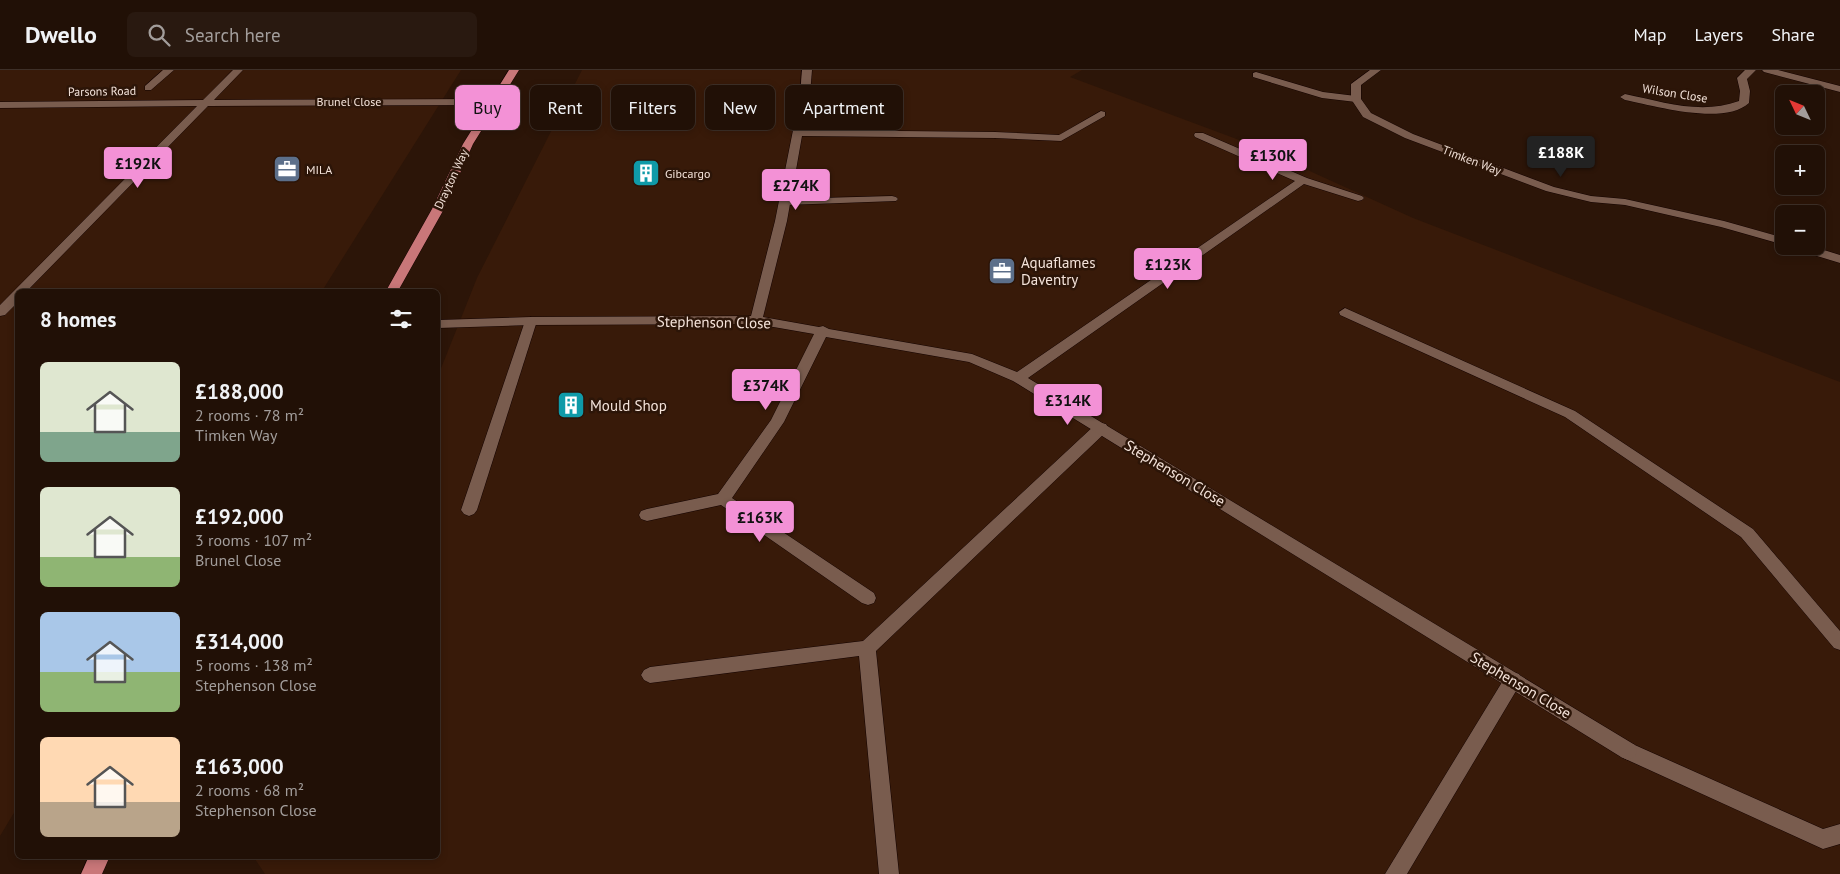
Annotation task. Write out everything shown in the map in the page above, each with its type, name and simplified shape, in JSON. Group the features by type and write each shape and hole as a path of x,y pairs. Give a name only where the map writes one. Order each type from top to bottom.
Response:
{"main road":[{"name":"Drayton Way","path":"504,85 514,70"},
{"name":"Drayton Way","path":"393,289 438,209 476,130"},
{"path":"91,874 98,859"}],"street":[{"path":"148,88 169,70"},
{"path":"23,289 238,70"},
{"path":"756,320 785,202 799,133 807,70"},
{"path":"1256,75 1322,95 1356,99 1356,84 1376,70"},
{"name":"Wilson Close","path":"1625,97 1703,112 1730,108 1744,103 1745,91 1742,78 1750,70"},
{"path":"1767,70 1840,89"},
{"name":"Timken Way","path":"1356,99 1367,115 1409,136 1550,189 1592,199 1625,202 1724,224 1775,239"},
{"name":"Brunel Close","path":"205,102 455,102"},
{"name":"Parsons Road","path":"0,105 205,102"},
{"path":"799,133 995,135 1061,138 1101,114"},
{"path":"1198,135 1303,180 1358,198"},
{"path":"1018,378 1303,180"},
{"path":"785,202 892,199"},
{"path":"1825,254 1840,259"},
{"path":"0,312 15,297"},
{"path":"1346,312 1578,420 1747,533 1840,643"},
{"name":"Stephenson Close","path":"440,324 531,321 756,320 823,330 972,358 1018,378 1628,751 1823,839 1840,834"},
{"path":"469,510 531,321"},
{"path":"646,515 723,499 777,422 823,330"},
{"path":"650,675 867,648 1101,428"},
{"path":"723,499 868,598"},
{"path":"867,648 888,874"},
{"path":"1395,874 1513,680"}],"shaded area":[{"path":"0,70 461,70 323,289 15,289 15,811 0,836"},
{"path":"582,70 1082,70 1070,77 1250,144 1413,218 1840,382 1840,874 265,874 255,859 440,859 440,371 477,278 552,130 601,130 601,85 574,85"}],"place":[{"name":"MILA","path":"287,169"},
{"name":"Gibcargo","path":"646,173"},
{"name":"Aquaflames Daventry","path":"1002,271"},
{"name":"Mould Shop","path":"571,405"}]}
